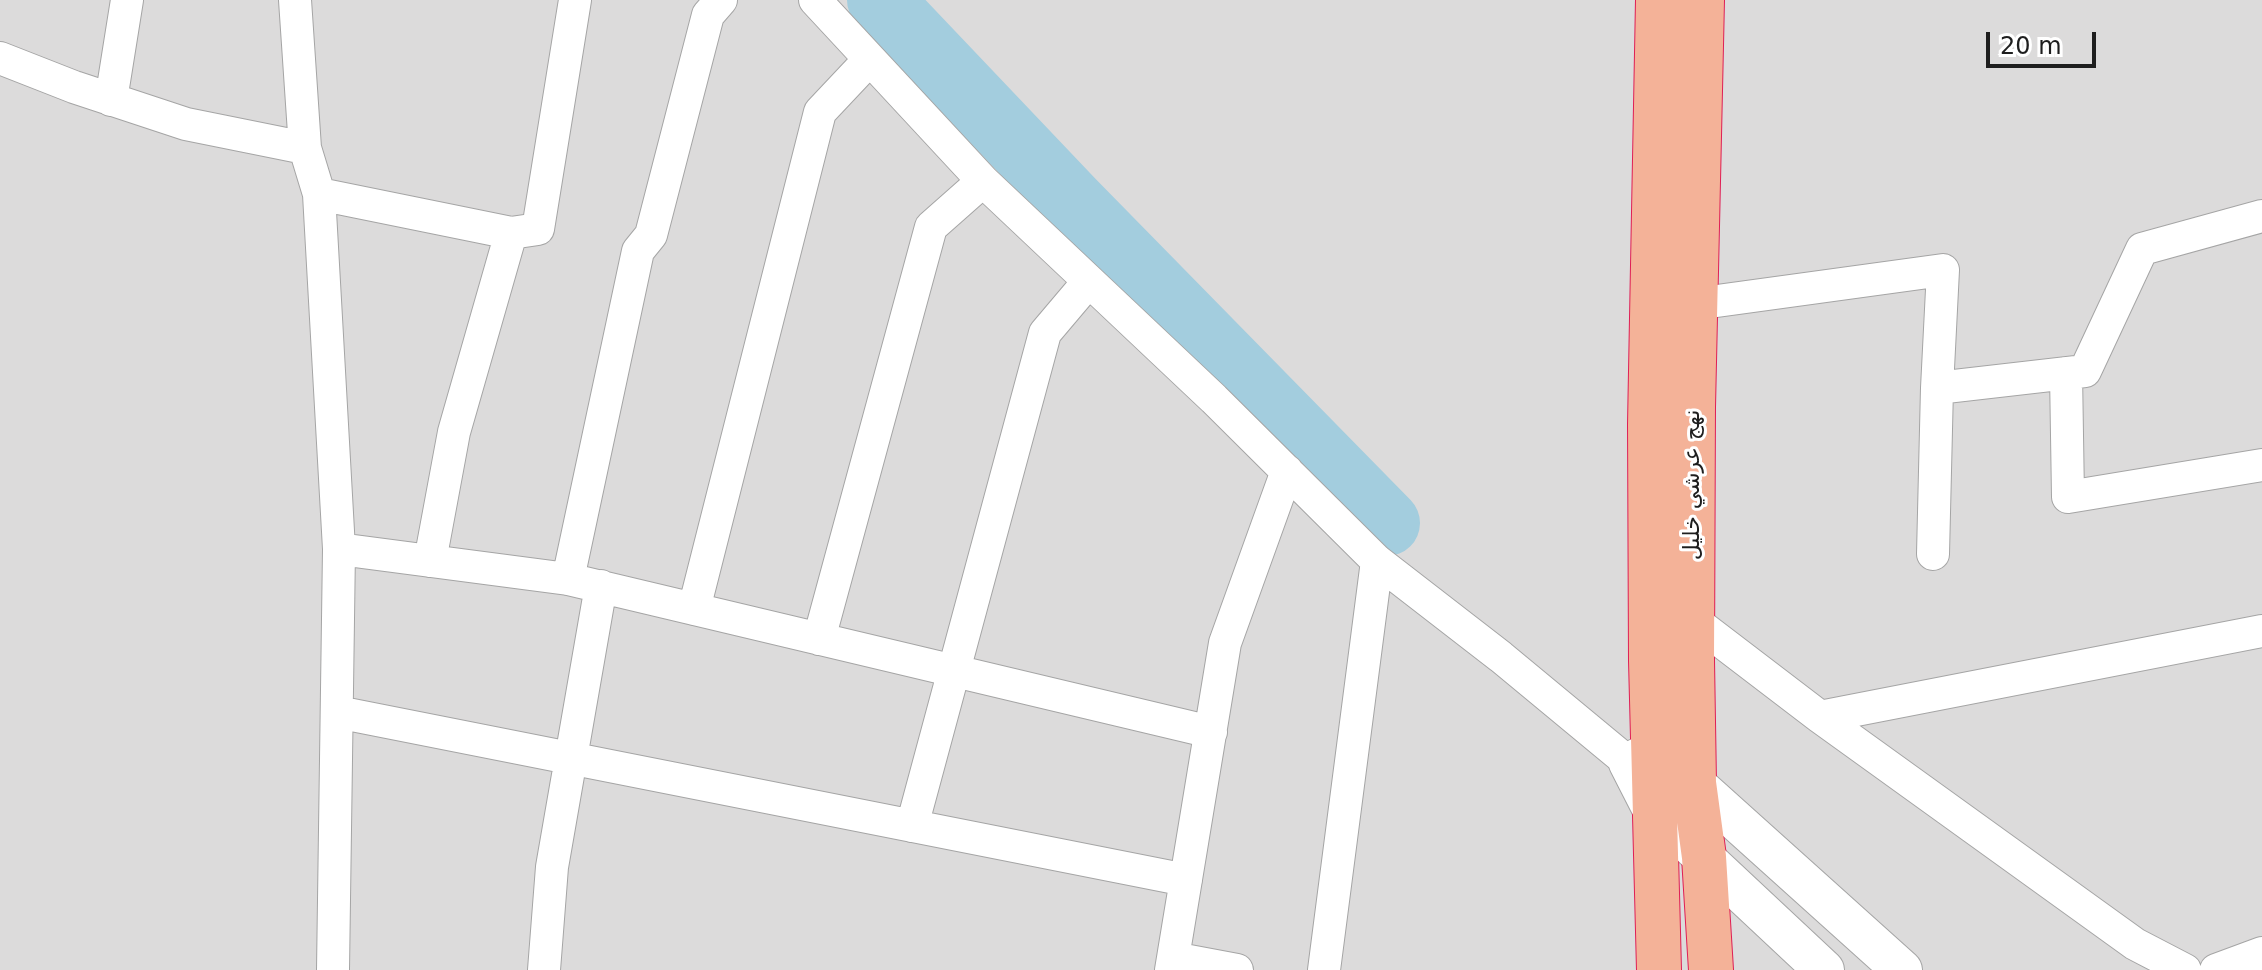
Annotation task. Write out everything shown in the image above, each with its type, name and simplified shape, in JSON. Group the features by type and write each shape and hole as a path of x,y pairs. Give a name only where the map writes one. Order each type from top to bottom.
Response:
{"highway":[{"name":"نهج عرشي خليل","path":"1658,0 1640,757 1653,810 1659,970"},
{"name":"نهج عرشي خليل","path":"1702,0 1695,304 1694,783 1704,857 1711,970"}],"street":[{"path":"111,100 127,0"},
{"path":"295,0 305,148 319,194 339,549 333,970"},
{"path":"319,194 511,233 538,229 575,0"},
{"path":"568,579 638,251 651,235 708,15 721,0"},
{"path":"815,0 983,181 1377,561 1501,657 1640,757 1694,783 1902,970"},
{"path":"0,58 111,100 186,124 305,148"},
{"path":"694,609 820,112 869,60"},
{"path":"819,639 931,227 983,181"},
{"path":"1937,388 2085,371 2142,249 2262,216"},
{"path":"430,561 454,432 511,233"},
{"path":"1695,304 1943,270 1933,554"},
{"path":"912,826 1045,333 1089,281"},
{"path":"2066,373 2068,497 2262,465"},
{"path":"1237,970 1172,964 1225,643 1287,471"},
{"path":"339,549 568,579 1211,732"},
{"path":"1324,970 1377,561"},
{"path":"544,970 552,867 601,586"},
{"path":"1693,620 1820,717 2135,944 2185,970"},
{"path":"1820,717 2262,631"},
{"path":"337,712 1186,880"},
{"path":"1653,810 1824,970"},
{"path":"2216,970 2262,953"}],"shaded area":[{"path":"0,0 2262,0 2262,970 0,970"}],"waterway":[{"path":"880,0 1072,202 1387,523"}]}
